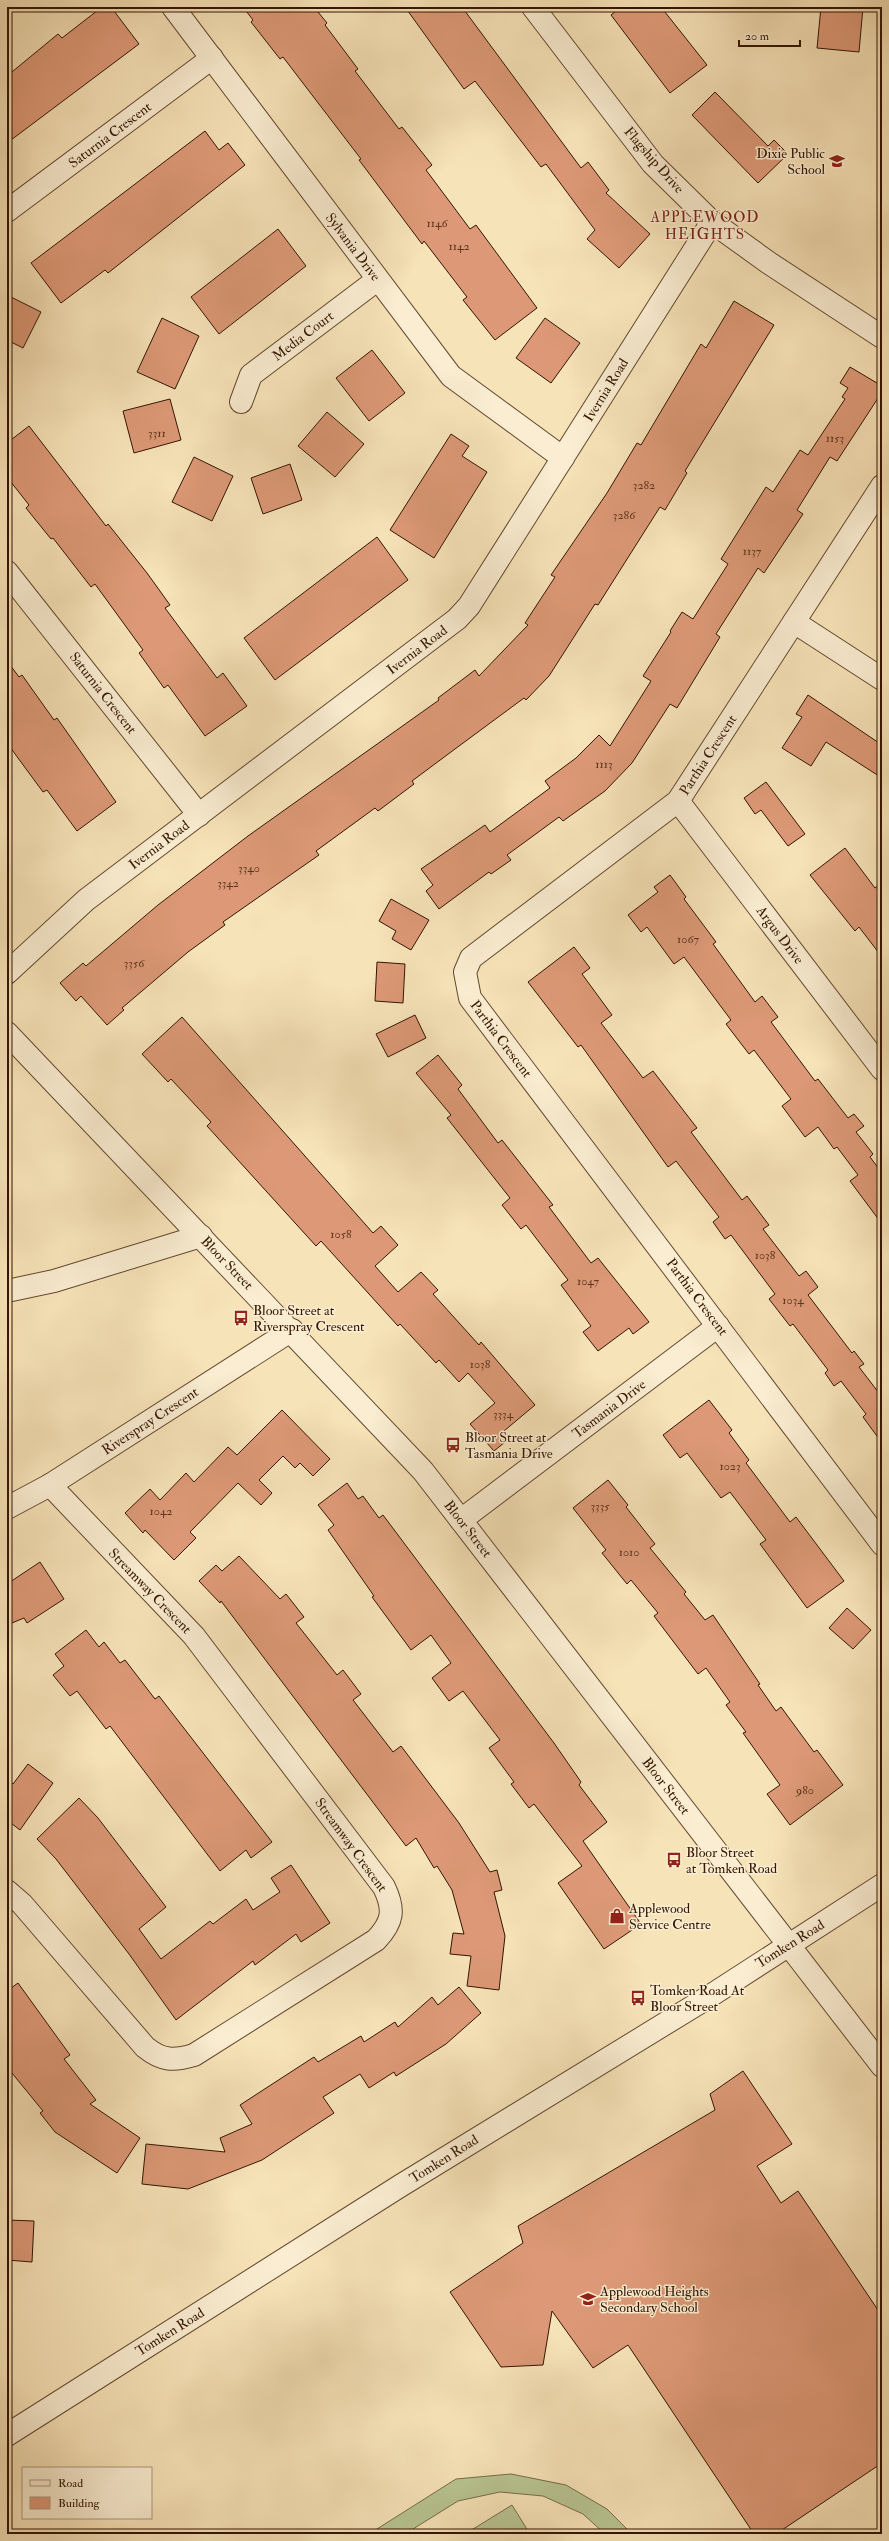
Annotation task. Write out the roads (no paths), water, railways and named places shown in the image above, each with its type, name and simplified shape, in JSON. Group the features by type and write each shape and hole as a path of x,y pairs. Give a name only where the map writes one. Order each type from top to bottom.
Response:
{"street":[{"name":"Sylvania Drive","path":"174,7 377,280 451,376 563,458"},
{"name":"Flagship Drive","path":"533,7 653,164 712,222 769,263 882,337"},
{"name":"Saturnia Crescent","path":"7,211 212,58"},
{"name":"Ivernia Road","path":"7,973 86,900 457,619 469,606 712,222"},
{"name":"Media Court","path":"241,402 251,375 377,280"},
{"name":"Parthia Crescent","path":"882,486 678,801 471,958 465,972 470,998 882,1544"},
{"name":"Saturnia Crescent","path":"7,572 199,815"},
{"path":"794,622 882,679"},
{"name":"Argus Drive","path":"678,801 882,1069"},
{"name":"Bloor Street","path":"7,1033 401,1445 462,1520 882,2066"},
{"path":"7,1291 54,1281 201,1236"},
{"name":"Tasmania Drive","path":"462,1520 718,1326"},
{"name":"Riverspray Crescent","path":"7,1508 50,1485 292,1330"},
{"name":"Streamway Crescent","path":"7,1891 22,1904 145,2047 166,2060 179,2060 194,2055 376,1940 388,1927 391,1912 390,1899 384,1887 194,1636 50,1485"},
{"name":"Tomken Road","path":"7,2435 400,2186 790,1946 882,1886"}],"place":[{"name":"Dixie Public School","path":"837,161"},
{"name":"Bloor Street at Riverspray Crescent","path":"241,1318"},
{"name":"Bloor Street at Tasmania Drive","path":"453,1445"},
{"name":"Bloor Street at Tomken Road","path":"674,1860"},
{"name":"Applewood Service Centre","path":"617,1916"},
{"name":"Tomken Road At Bloor Street","path":"638,1998"},
{"name":"Applewood Heights Secondary School","path":"588,2299"}],"district":[{"name":"APPLEWOOD HEIGHTS","path":"705,226"}]}
